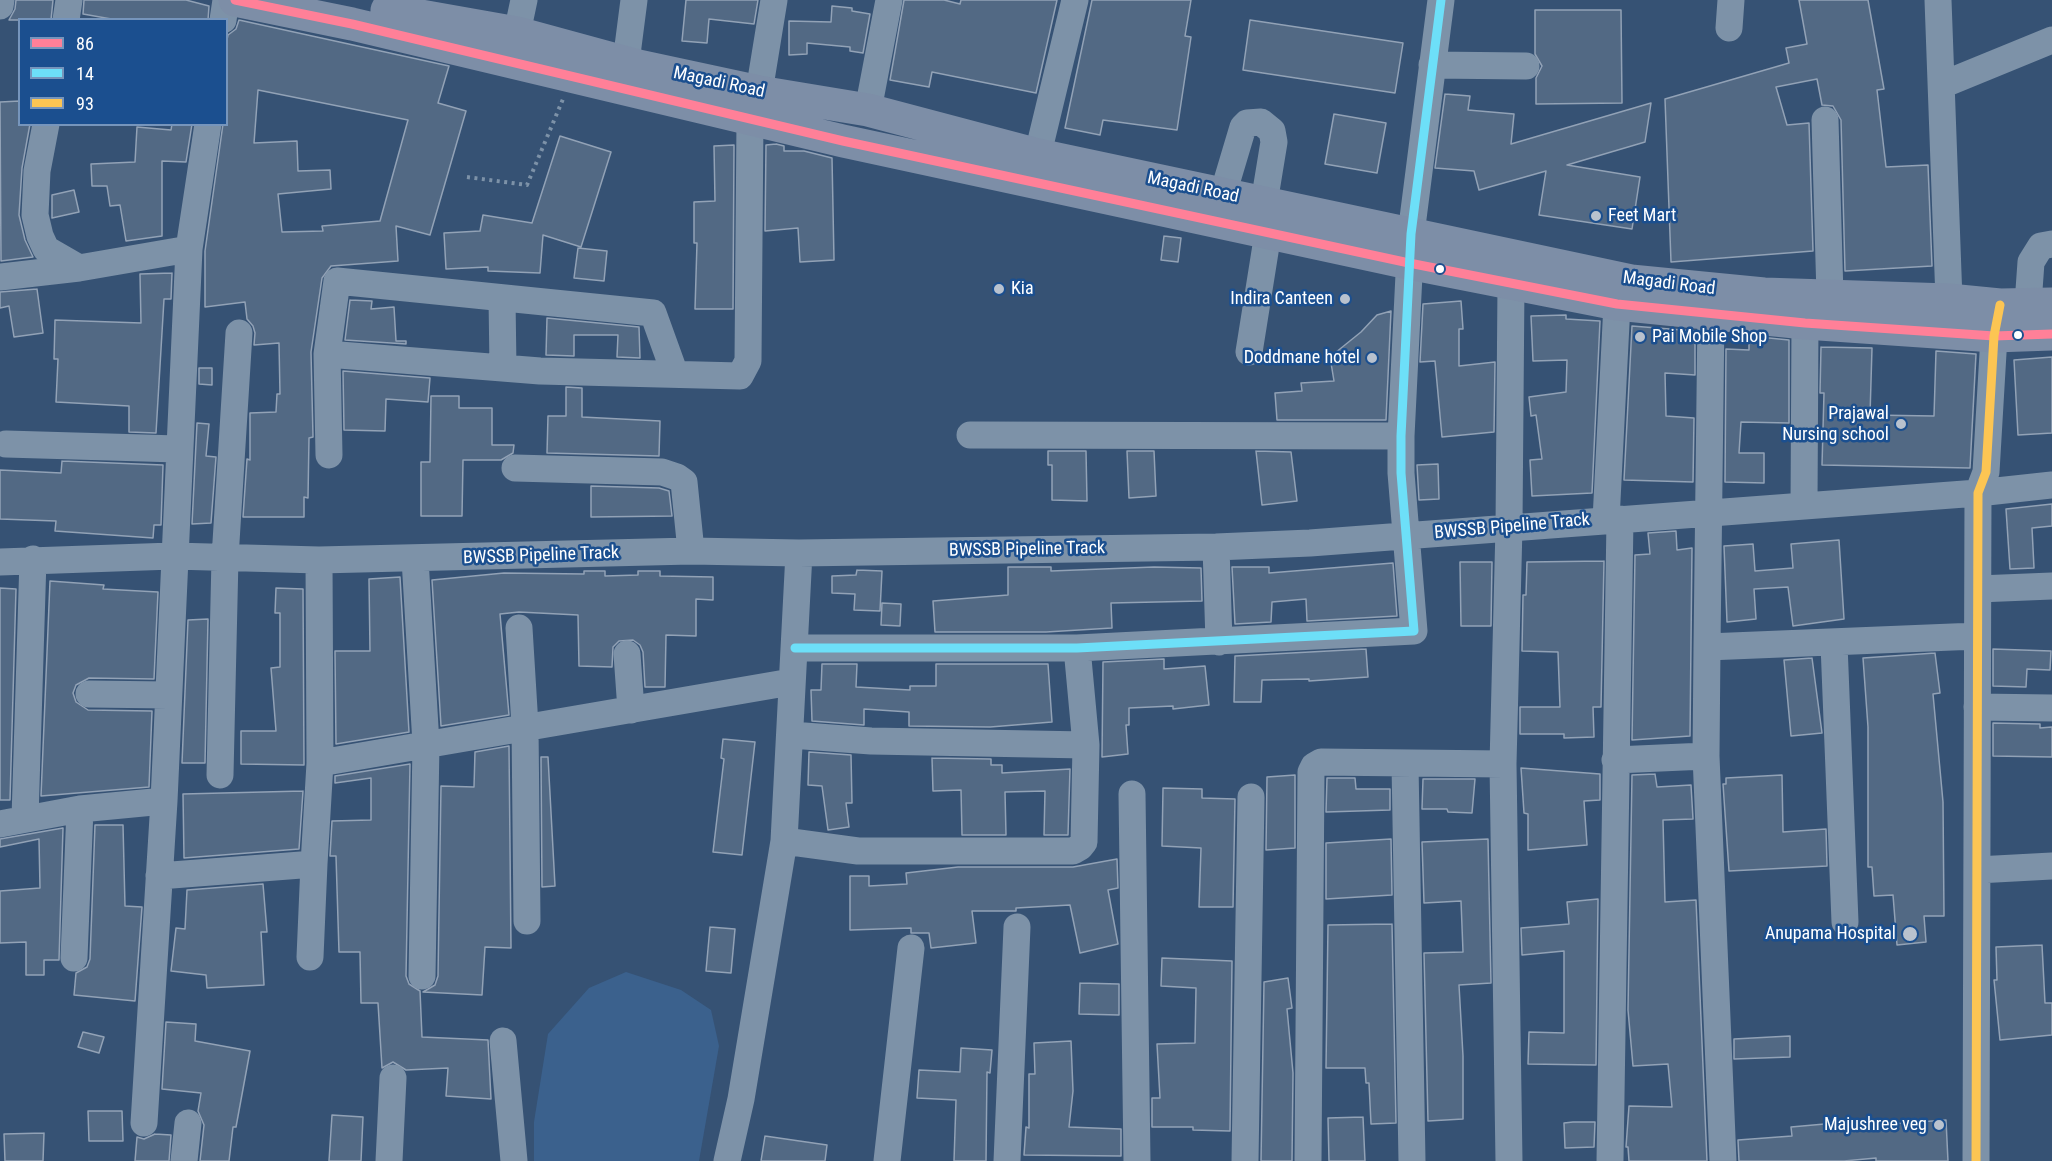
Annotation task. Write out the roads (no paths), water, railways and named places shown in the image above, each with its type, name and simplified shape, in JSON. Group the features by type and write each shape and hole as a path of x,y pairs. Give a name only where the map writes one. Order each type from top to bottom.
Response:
{"main road":[{"name":"Magadi Road","path":"235,0 421,19 517,33 626,62 755,106 868,110 1034,169 1223,194 1270,214"},
{"name":"Magadi Road","path":"344,0 421,19 573,76 755,106 1034,169 1270,214 1409,249 1511,284 1617,304 1805,323 2019,312"},
{"name":"Magadi Road","path":"1409,249 1631,281 1764,294 1949,300 2019,312 2052,334"}],"street":[{"path":"0,6 1,0"},
{"path":"66,18 69,0"},
{"path":"223,18 226,0"},
{"path":"517,33 524,0"},
{"path":"626,62 634,0"},
{"path":"327,354 503,368 740,375 748,361 755,106 774,0"},
{"path":"868,110 889,0"},
{"path":"1034,169 1075,0"},
{"path":"795,648 1077,648 1414,631 1401,473 1409,249 1441,0"},
{"path":"1730,28 1731,0"},
{"path":"1942,3 1942,85 1949,300"},
{"path":"1942,85 2052,40"},
{"path":"1432,65 1527,66"},
{"path":"1825,120 1830,296"},
{"path":"1223,194 1243,127 1247,123 1261,122 1272,131 1274,142 1270,214 1249,352"},
{"path":"46,126 37,171 35,215 46,249 79,268"},
{"path":"144,1123 164,801 173,556 189,249 208,126"},
{"path":"1976,1161 1978,493 1986,472 2031,262 2041,246 2052,244"},
{"path":"0,277 79,268 189,249"},
{"path":"329,455 327,354 337,281 652,313 675,374"},
{"path":"1509,1161 1503,765 1509,527 1511,284"},
{"path":"502,298 503,368"},
{"path":"1610,1161 1615,760 1613,520 1617,304"},
{"path":"1711,314 1706,756 1723,1161"},
{"path":"1804,506 1805,323"},
{"path":"220,775 225,558 239,333"},
{"path":"970,435 1401,436"},
{"path":"6,444 178,449"},
{"path":"514,468 662,472 677,477 684,482 691,551"},
{"name":"BWSSB Pipeline Track","path":"0,562 33,559 173,556 319,560 691,551 799,553 1216,547 1406,536 1978,493 2052,485"},
{"path":"1216,547 1220,642"},
{"path":"727,1161 741,1098 784,841 799,553"},
{"path":"33,559 13,821 81,809 164,801"},
{"path":"415,559 426,744 422,976"},
{"path":"310,957 320,763 319,560"},
{"path":"1977,589 2052,586"},
{"path":"519,628 525,726 527,921"},
{"path":"1707,647 1834,644 1977,636"},
{"path":"1834,644 1845,922"},
{"path":"784,841 858,850 1073,851 1084,842 1086,745 1077,648"},
{"path":"627,654 631,710"},
{"path":"320,763 791,682"},
{"path":"89,694 168,695"},
{"path":"1977,707 2052,708"},
{"path":"791,735 871,741 1086,745"},
{"path":"1615,760 1706,756"},
{"path":"1308,1161 1311,772 1314,766 1321,762 1503,765"},
{"path":"1405,764 1412,1161"},
{"path":"1132,794 1137,1161"},
{"path":"1245,1161 1251,797"},
{"path":"74,958 81,809"},
{"path":"159,876 314,864"},
{"path":"1977,870 2052,866"},
{"path":"1007,1161 1017,927"},
{"path":"887,1161 910,948"},
{"path":"503,1041 514,1161"},
{"path":"389,1161 393,1078"},
{"path":"184,1161 188,1123"}],"water":[{"path":"626,972 681,990 711,1010 719,1046 699,1161 534,1161 534,1122 548,1034 589,988"}],"place":[{"name":"Feet Mart","path":"1596,216"},
{"name":"Kia","path":"999,289"},
{"name":"Indira Canteen","path":"1345,299"},
{"name":"Pai Mobile Shop","path":"1640,337"},
{"name":"Doddmane hotel","path":"1372,358"},
{"name":"Prajawal Nursing school","path":"1901,424"},
{"name":"Anupama Hospital","path":"1910,934"},
{"name":"Majushree veg","path":"1939,1125"}]}
